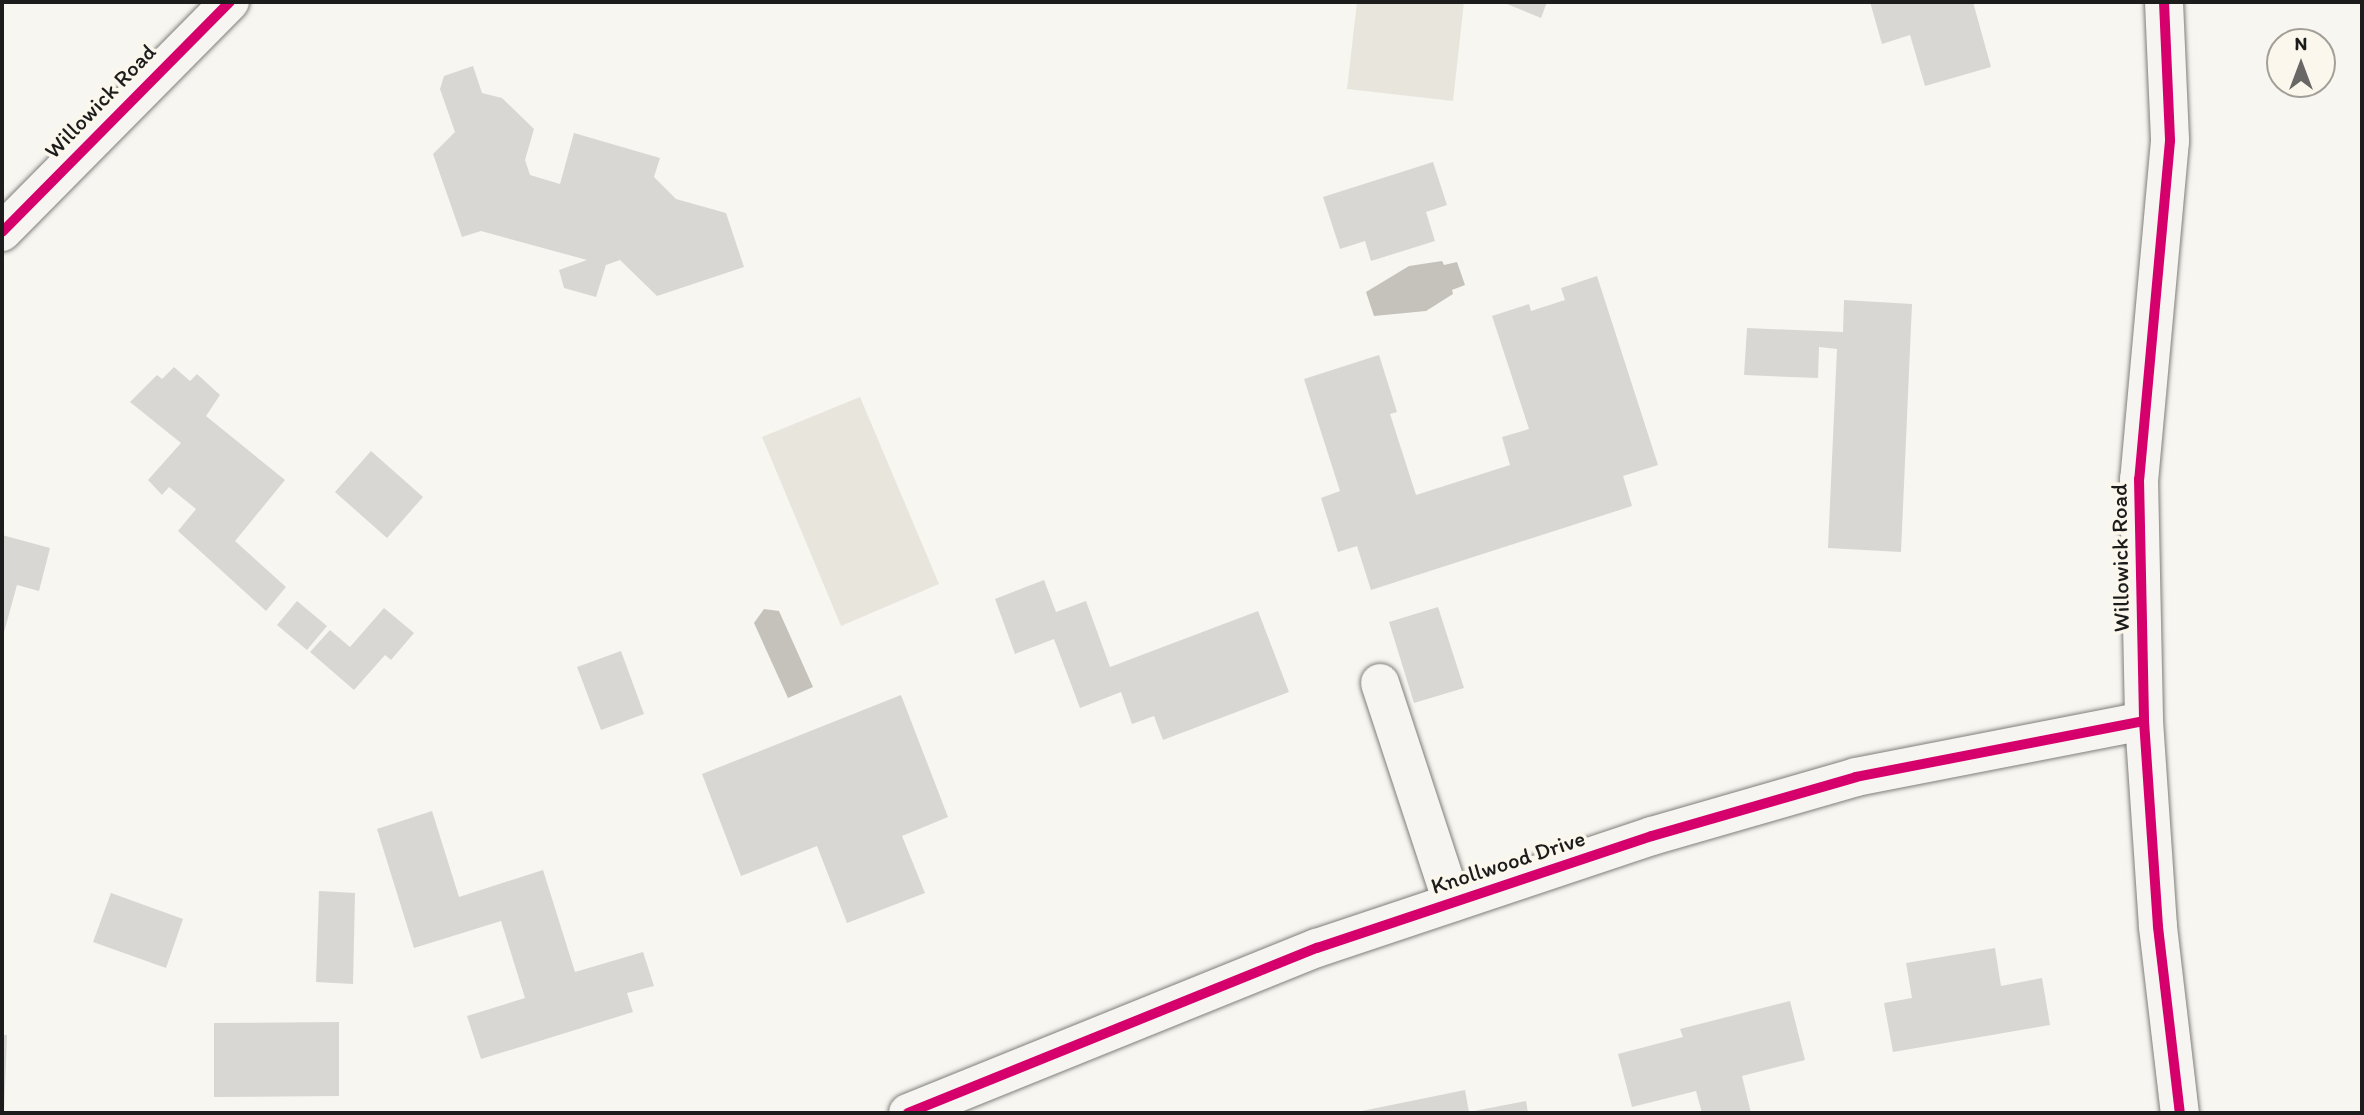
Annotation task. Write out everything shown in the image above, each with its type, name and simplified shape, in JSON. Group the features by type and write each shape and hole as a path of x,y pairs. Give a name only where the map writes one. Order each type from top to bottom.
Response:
{"street":[{"name":"Willowick Road","path":"2,232 230,2"},
{"name":"Willowick Road","path":"2164,2 2170,141 2139,479 2144,721 2158,927 2180,1113"},
{"path":"1380,683 1452,902"},
{"name":"Knollwood Drive","path":"908,1113 1317,948 1653,836 1856,777 2144,721"}],"shaded area":[{"path":"1357,2 1464,2 1453,101 1347,89"},
{"path":"1442,261 1444,265 1457,262 1465,285 1452,290 1453,294 1426,311 1374,316 1366,292 1409,266"},
{"path":"860,397 939,584 841,626 762,437"},
{"path":"764,609 779,611 813,687 788,698 754,623"}],"building":[{"path":"1502,2 1547,2 1541,18"},
{"path":"1870,2 1973,2 1991,67 1925,86 1910,35 1882,44"},
{"path":"473,66 482,93 502,98 534,129 525,160 530,175 560,184 574,133 660,158 654,177 676,199 726,213 744,267 657,296 620,260 606,265 596,297 564,288 559,270 587,260 481,231 462,237 433,154 455,132 440,89 444,76"},
{"path":"1433,162 1447,205 1426,212 1435,241 1371,261 1365,241 1340,249 1323,197"},
{"path":"1597,276 1658,465 1623,476 1632,506 1371,590 1357,546 1338,552 1321,498 1340,491 1304,379 1379,355 1397,412 1390,414 1416,495 1510,465 1502,437 1529,429 1492,316 1529,304 1531,311 1565,300 1561,288"},
{"path":"1844,300 1912,304 1901,552 1828,548 1837,349 1819,347 1818,378 1744,375 1747,328 1843,332"},
{"path":"174,367 190,381 197,374 220,395 206,416 285,480 235,541 286,587 266,611 178,531 196,509 169,487 162,495 148,480 181,443 130,402 157,375 162,379"},
{"path":"371,451 423,497 387,538 335,492"},
{"path":"2,535 50,548 39,591 17,585 3,636"},
{"path":"1044,580 1056,612 1086,601 1110,667 1258,611 1289,692 1163,740 1154,716 1132,724 1121,692 1080,708 1054,639 1015,654 995,599"},
{"path":"297,601 327,626 307,650 277,625"},
{"path":"1438,607 1464,688 1414,703 1389,622"},
{"path":"384,608 414,633 391,660 385,655 354,690 310,652 330,630 350,647"},
{"path":"621,651 644,714 601,730 577,667"},
{"path":"901,695 948,817 902,836 925,893 847,923 817,846 741,876 702,774"},
{"path":"432,811 459,897 543,870 575,972 643,952 654,986 627,993 633,1012 481,1059 467,1016 525,998 501,921 414,948 377,829"},
{"path":"319,891 355,893 353,984 316,982"},
{"path":"111,893 183,919 166,968 93,942"},
{"path":"1995,948 2001,986 2042,978 2050,1025 1893,1052 1884,1003 1912,998 1906,963"},
{"path":"1790,1001 1805,1060 1742,1076 1751,1113 1702,1113 1696,1091 1632,1107 1618,1054 1683,1037 1680,1029"},
{"path":"339,1022 339,1096 214,1097 214,1023"},
{"path":"2,1035 7,1035 4,1113 2,1113"},
{"path":"1465,1090 1469,1112 1526,1101 1528,1113 1352,1113"}],"cycle path":[{"path":"2,232 230,2"},
{"path":"2164,2 2170,141 2139,479 2144,721 2158,927 2180,1113"},
{"path":"908,1113 1317,948 1652,836 1856,777 2144,721"}]}
